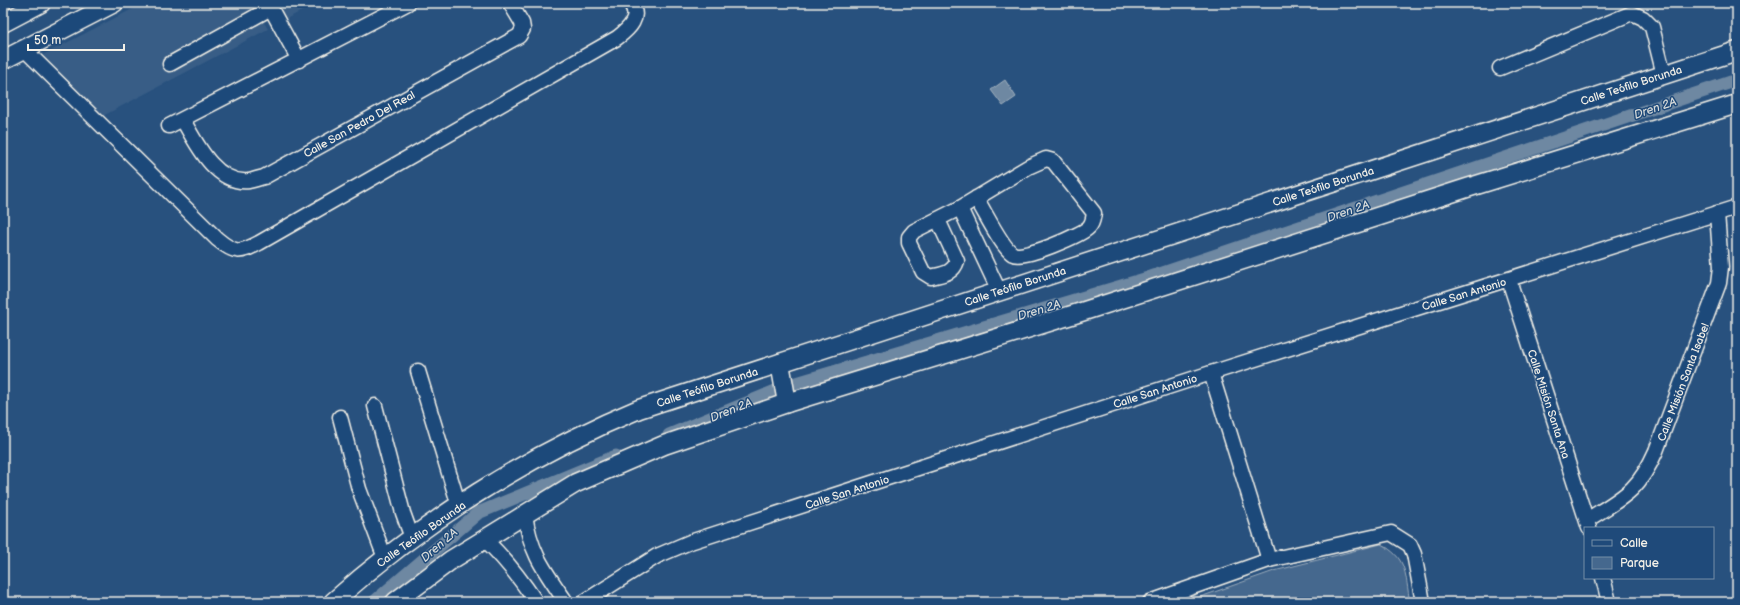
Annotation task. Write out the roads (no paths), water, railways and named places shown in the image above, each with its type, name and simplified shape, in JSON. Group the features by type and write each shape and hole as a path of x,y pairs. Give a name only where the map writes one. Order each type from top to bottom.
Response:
{"main road":[{"path":"3,23 41,3"},
{"path":"3,60 114,3"},
{"name":"Calle Teófilo Borunda","path":"333,602 385,558 459,506 521,468 614,420 682,394 781,368 999,291 1737,51"},
{"path":"395,602 451,560 576,483 632,457 786,399 1075,314 1467,188 1737,104"},
{"path":"781,368 786,399"}],"street":[{"path":"169,126 408,3"},
{"name":"Calle San Pedro Del Real","path":"183,120 201,152 212,165 224,174 236,180 249,181 264,177 519,36 523,29 522,22 510,3"},
{"path":"24,50 217,239 230,249 237,252 259,242 617,38 635,20 635,14 630,3"},
{"path":"170,64 270,6 299,60"},
{"path":"1500,68 1632,13 1643,18 1652,27 1664,75"},
{"path":"938,220 1028,167 1041,161 1050,160 1054,161 1094,213 1088,228 1052,246 1018,256 1013,254 1003,244 976,198"},
{"name":"Calle San Antonio","path":"584,602 657,556 690,542 1211,373 1737,207"},
{"path":"960,208 999,291"},
{"name":"Calle Misión Santa Isabel","path":"1588,524 1630,493 1644,476 1654,457 1719,283 1722,267 1718,213"},
{"name":"Calle Misión Santa Ana","path":"1509,280 1588,524"},
{"path":"418,371 459,506"},
{"path":"1211,373 1270,560"},
{"path":"375,406 403,513 412,538"},
{"path":"340,417 359,488 385,558"},
{"path":"525,514 532,547 539,563 566,602"},
{"path":"1150,602 1270,560 1391,533 1410,544 1414,554 1423,602"},
{"path":"484,539 516,572 536,602"},
{"path":"1603,579 1609,602"}],"waterway":[{"name":"Dren 2A","path":"669,435 790,385 1148,278 1737,80"},
{"name":"Dren 2A","path":"374,602 478,513 616,456"}]}
